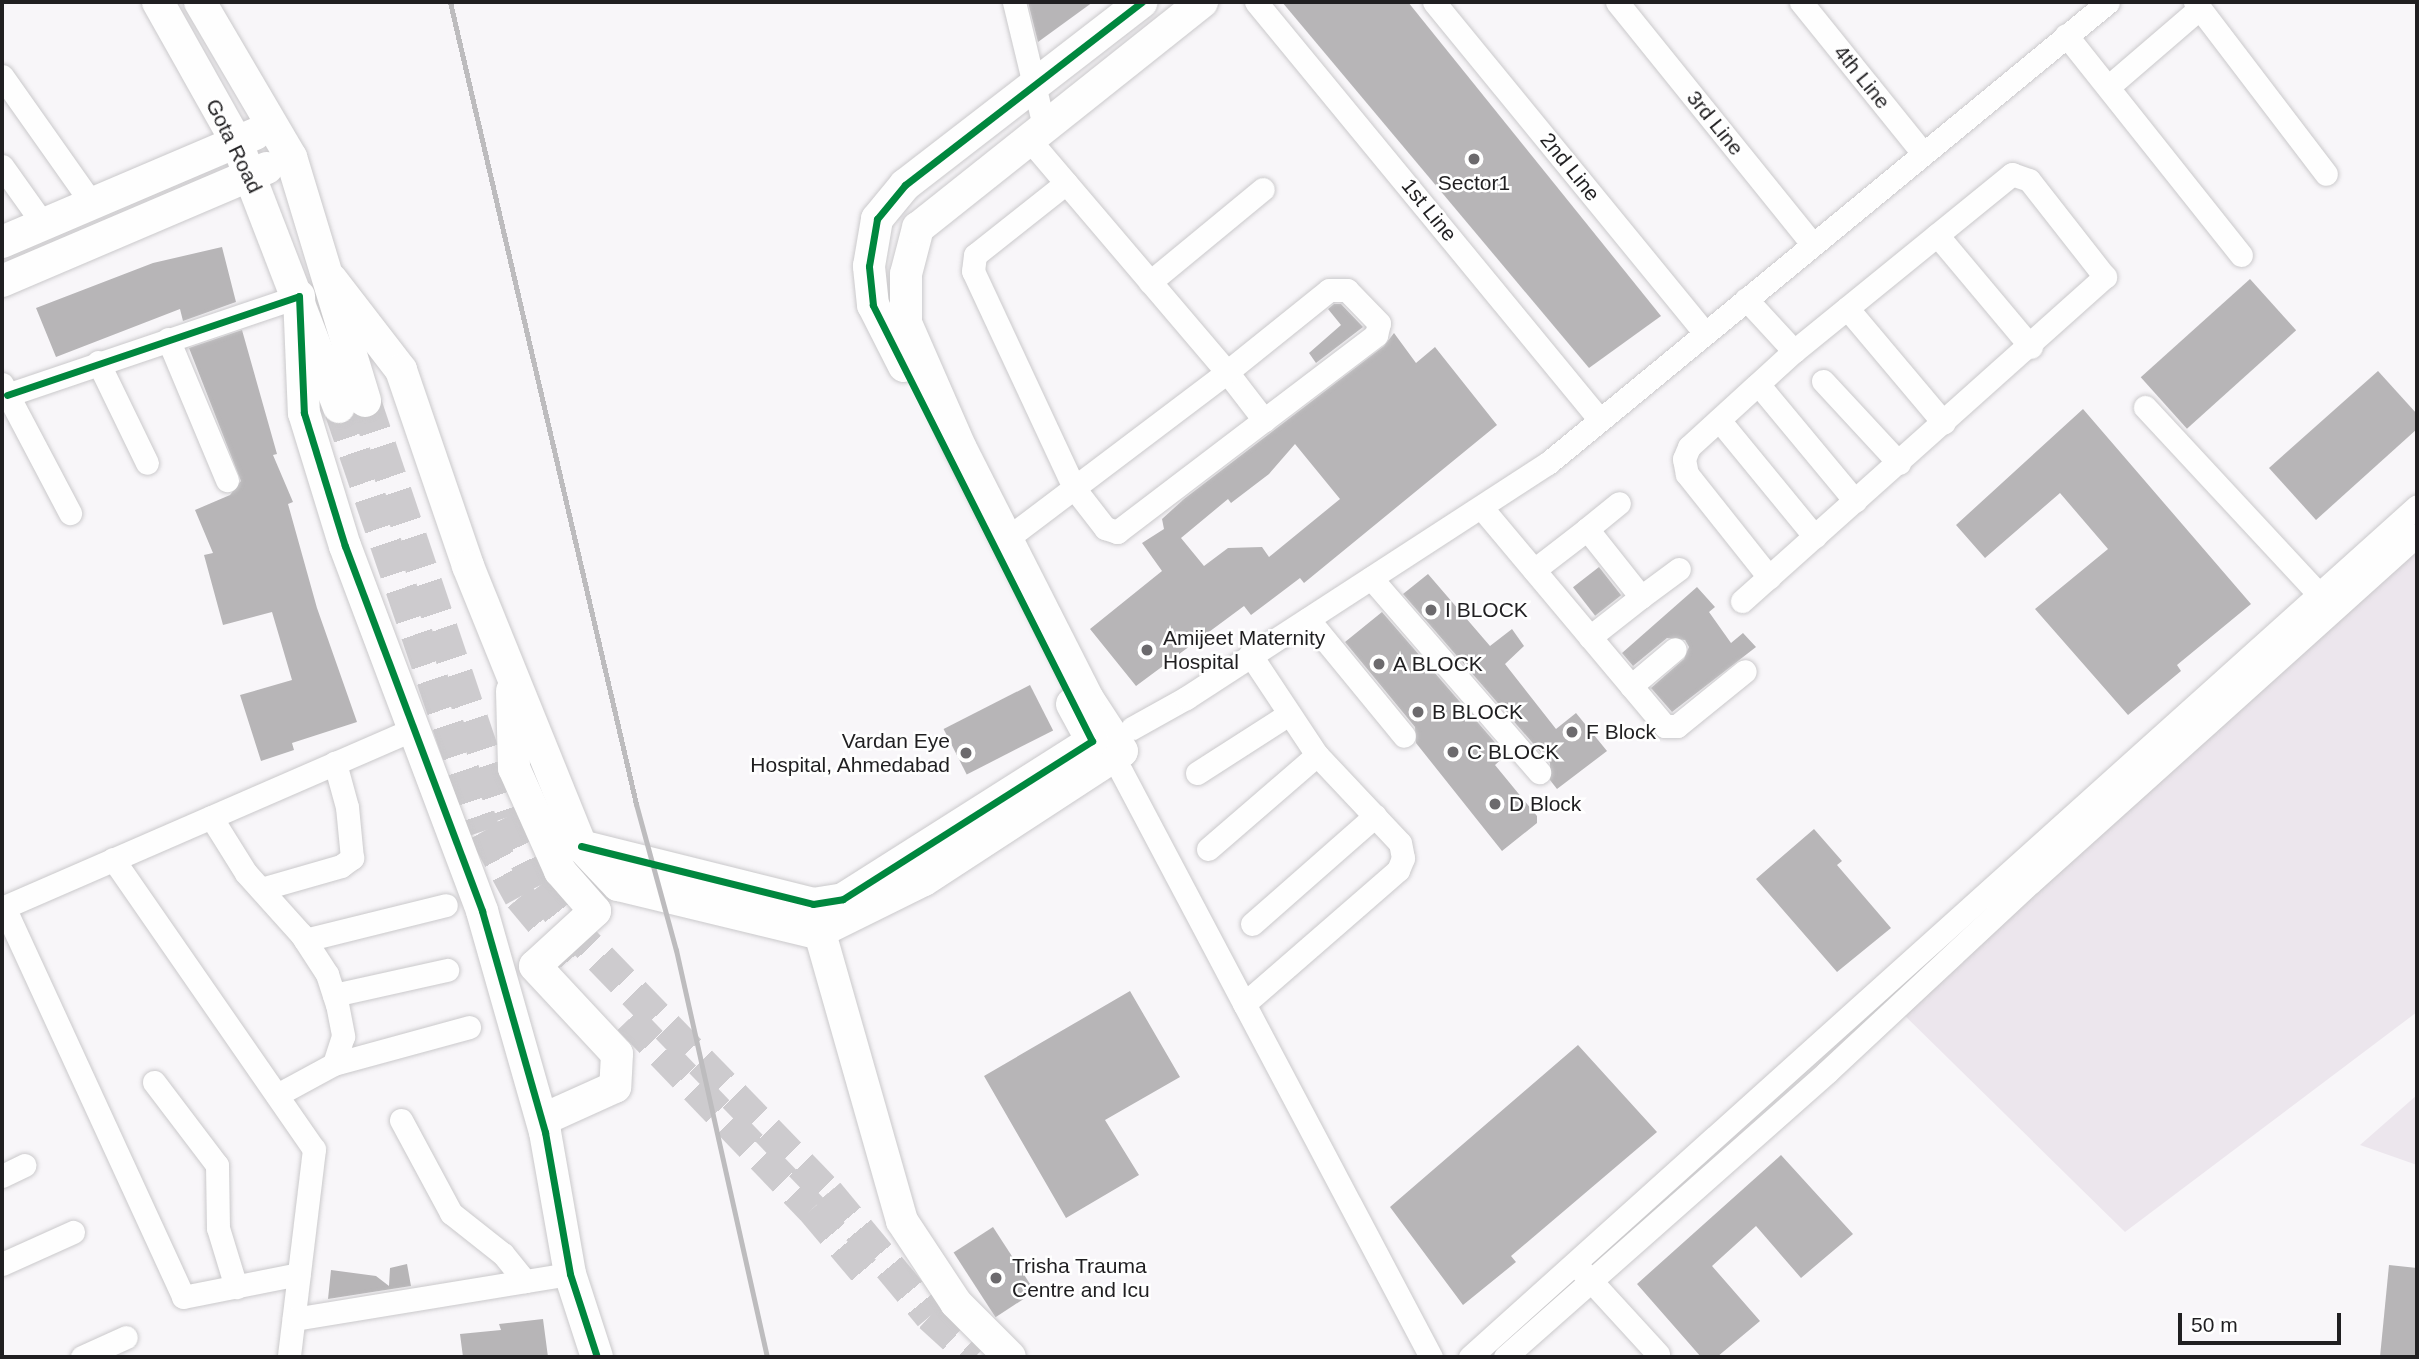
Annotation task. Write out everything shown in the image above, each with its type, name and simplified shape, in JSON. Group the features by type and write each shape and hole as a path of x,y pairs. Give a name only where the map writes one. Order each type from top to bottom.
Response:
{"street":[{"name":"Gota Road","path":"158,2 237,143 299,296 352,404 331,279 291,157 200,2"},
{"path":"1014,2 1034,86 1036,132 1066,183 1227,372 1264,420"},
{"path":"1113,748 873,305 869,266 877,219 905,185 1142,2"},
{"path":"1202,2 918,228 906,274 906,323 1005,540 1244,1004 1432,1357"},
{"name":"1st Line","path":"1256,2 1600,420"},
{"name":"2nd Line","path":"1434,2 1705,333"},
{"name":"3rd Line","path":"1617,2 1812,244"},
{"name":"4th Line","path":"1801,2 1923,153"},
{"path":"815,918 843,899 1113,748 1250,654 1548,463 2108,2"},
{"path":"2108,87 2198,5 2326,174"},
{"path":"2067,35 2241,255"},
{"path":"2,76 93,205"},
{"path":"2,242 274,125"},
{"path":"2,281 291,157"},
{"path":"2,166 44,225"},
{"path":"1742,601 2031,347 2105,277 2029,180 2012,174 1794,351 1689,447 1684,459 1687,474 1769,577"},
{"path":"1005,540 1074,488 1227,372 1329,289 1348,289 1379,323 1376,335 1112,534 1074,488 972,261 1066,183"},
{"path":"1150,282 1263,189"},
{"path":"1937,235 2031,347"},
{"path":"331,279 401,370 468,566 581,846 815,918"},
{"path":"70,513 4,389 98,362 299,296 304,413 345,546 482,911 542,1119 570,1273 597,1357"},
{"path":"1746,299 1794,351"},
{"path":"1847,308 1944,423"},
{"path":"168,339 227,480"},
{"path":"98,362 147,463"},
{"path":"1823,381 1899,463"},
{"path":"1758,384 1855,502"},
{"path":"2145,407 2327,603"},
{"path":"1718,420 1815,537"},
{"path":"1534,570 1619,503"},
{"path":"2327,603 2417,506"},
{"path":"1481,507 1631,685 1671,727 1745,671"},
{"path":"1587,529 1642,597"},
{"path":"1505,1357 1591,1282 2187,729 2327,603 2417,535"},
{"path":"1590,637 1679,569"},
{"path":"1371,578 1539,772"},
{"path":"1308,619 1404,736"},
{"path":"1631,685 1675,649"},
{"path":"1244,1004 1398,870 1403,858 1400,843 1317,755 1250,654"},
{"path":"511,671 514,768 560,871 595,911 535,966 617,1054 615,1087 542,1119"},
{"path":"1197,773 1289,714"},
{"path":"299,1274 183,1297 3,907 414,729"},
{"path":"1470,1357 1574,1263 2187,729"},
{"path":"1208,849 1317,755"},
{"path":"261,889 341,866 352,858 347,807 335,763"},
{"path":"1252,924 1375,816"},
{"path":"211,817 261,889 305,940 327,974 343,1036 334,1065"},
{"path":"113,859 314,1149 289,1357"},
{"path":"305,940 446,905"},
{"path":"815,918 902,1221 956,1303 1010,1357"},
{"path":"334,995 447,970"},
{"path":"277,1095 334,1065 469,1027"},
{"path":"154,1082 217,1165 218,1227 236,1287"},
{"path":"401,1120 451,1213 503,1254 525,1281"},
{"path":"2,1176 25,1165"},
{"path":"2,1264 73,1232"},
{"path":"1574,1263 1658,1354"},
{"path":"294,1319 570,1273"},
{"path":"82,1357 126,1337"}],"shaded area":[{"path":"2417,543 2417,1012 2125,1232 1897,1008"},
{"path":"2417,1095 2417,1165 2360,1145"}],"building":[{"path":"1028,2 1093,2 1038,42"},
{"name":"Sector1","path":"1282,2 1408,2 1661,316 1589,368"},
{"path":"222,247 236,302 183,321 180,309 56,357 36,308 153,263"},
{"path":"2250,279 2296,330 2187,429 2141,377"},
{"path":"1334,304 1341,304 1363,327 1316,363 1309,353 1341,325 1328,309"},
{"path":"242,330 277,454 273,455 293,502 288,504 317,608 357,722 292,743 294,750 261,761 240,695 292,680 272,612 223,625 204,555 213,553 195,510 230,495 241,481 189,348"},
{"path":"1394,333 1416,363 1435,347 1497,425 1304,583 1300,578 1251,615 1244,606 1136,686 1090,629 1162,571 1142,543 1164,529 1162,519 1184,499 1384,346","holes":["1295,444 1340,499 1269,557 1262,547 1228,548 1204,566 1181,538 1228,499 1231,503 1269,474"]},
{"path":"2378,371 2417,414 2417,429 2316,520 2269,468"},
{"path":"2083,409 2251,604 2177,665 2181,671 2128,715 2035,609 2108,549 2060,493 1985,558 1956,525"},
{"path":"1599,567 1621,595 1595,616 1573,587"},
{"path":"1428,574 1490,646 1512,629 1524,646 1505,664 1556,729 1576,713 1607,751 1557,789 1550,780 1550,763 1403,594"},
{"path":"1697,587 1715,607 1709,612 1731,643 1743,633 1756,647 1672,712 1651,688 1684,659 1689,647 1685,640 1667,638 1633,666 1622,653"},
{"path":"1382,612 1506,755 1495,765 1537,816 1537,823 1502,851 1416,743 1415,727 1345,642"},
{"path":"1030,685 1053,730 967,774 944,729"},
{"path":"1814,829 1842,861 1837,865 1891,928 1837,972 1756,879"},
{"path":"1130,991 1180,1077 1105,1120 1139,1175 1066,1218 984,1076"},
{"path":"1578,1045 1657,1132 1511,1256 1516,1262 1463,1305 1390,1207"},
{"path":"1781,1155 1853,1234 1801,1278 1756,1226 1712,1266 1760,1321 1717,1357 1701,1357 1637,1284"},
{"path":"993,1227 1035,1292 996,1317 954,1253"},
{"path":"407,1264 411,1286 328,1299 331,1270 376,1276 389,1286 390,1268"},
{"path":"2389,1265 2417,1268 2417,1357 2380,1357"},
{"path":"543,1319 548,1357 463,1357 460,1334 501,1330 499,1324"}],"tunnel":[{"path":"365,401 505,818 538,887 567,924 828,1193 930,1316 975,1357"},
{"path":"339,407 484,831 520,897 576,964"},
{"path":"629,1019 812,1209 866,1273"}],"railway":[{"path":"450,2 636,804 676,950 767,1357"}],"cycle path":[{"path":"581,846 813,904 843,899 1092,741 873,305 869,266 877,219 905,185 1142,2"},
{"path":"7,395 299,296 304,413 345,546 482,911 545,1132 570,1274 597,1357"}],"place":[{"name":"Sector1","path":"1474,159"},
{"name":"I BLOCK","path":"1431,610"},
{"name":"Amijeet Maternity Hospital","path":"1147,650"},
{"name":"A BLOCK","path":"1379,664"},
{"name":"B BLOCK","path":"1418,712"},
{"name":"F Block","path":"1572,732"},
{"name":"C BLOCK","path":"1453,752"},
{"name":"Vardan Eye Hospital, Ahmedabad","path":"966,753"},
{"name":"D Block","path":"1495,804"},
{"name":"Trisha Trauma Centre and Icu","path":"996,1278"}]}
